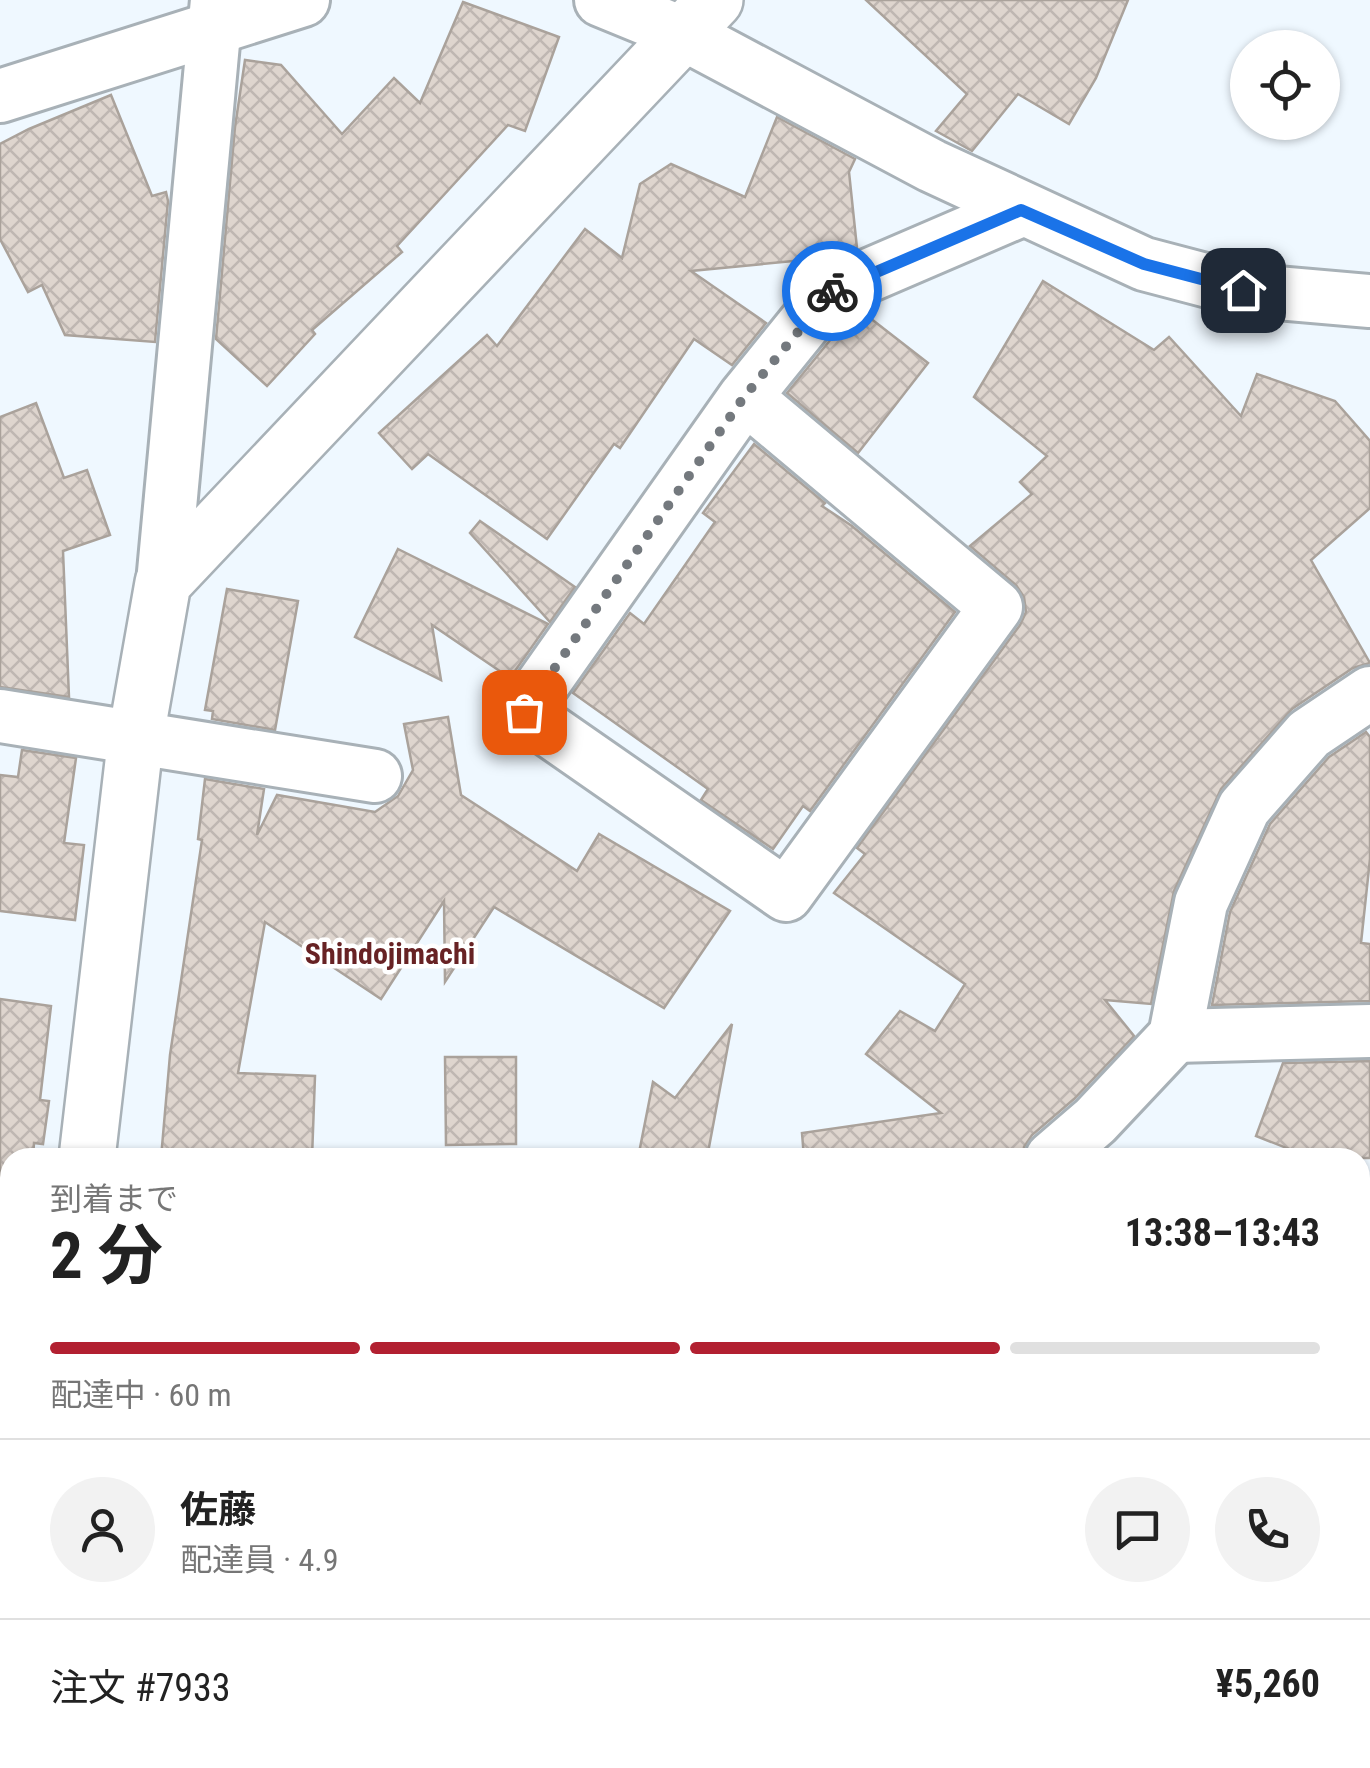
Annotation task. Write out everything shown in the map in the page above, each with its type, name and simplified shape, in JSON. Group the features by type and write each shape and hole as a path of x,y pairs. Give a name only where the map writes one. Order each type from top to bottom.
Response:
{"street":[{"path":"2,94 216,14 303,0"},
{"path":"600,0 699,17 932,166 1144,264 1243,290 1370,302"},
{"path":"88,1148 136,736 163,584 216,14"},
{"path":"163,584 699,17"},
{"path":"744,397 996,607 786,895 524,712 744,397 830,292 1021,210"},
{"path":"1063,1148 1175,1036 1201,902 1244,808 1310,734 1370,693"},
{"path":"0,716 375,776"},
{"path":"1175,1036 1370,1031"}],"building":[{"path":"866,0 1128,0 1096,78 1069,124 1018,94 972,151 936,131 967,94"},
{"path":"463,2 559,37 525,131 508,125 397,246 402,252 312,330 315,334 267,386 216,339 235,127 245,60 281,65 342,134 394,78 420,103"},
{"path":"111,95 152,196 166,192 168,201 155,342 65,335 42,285 28,292 0,239 0,144"},
{"path":"777,117 855,159 849,172 857,248 835,257 691,271 766,323 732,365 694,339 620,448 614,444 547,539 428,454 412,469 379,433 487,335 497,346 585,229 622,258 640,184 671,164 745,197"},
{"path":"1043,281 1154,350 1169,337 1241,416 1257,374 1335,401 1370,441 1370,508 1311,560 1370,663 1353,668 1292,709 1221,789 1174,891 1151,1004 1105,1000 1134,1036 1074,1099 1032,1135 1024,1148 803,1148 802,1133 941,1113 866,1054 900,1011 935,1031 965,984 834,893 865,854 857,848 1026,612 1024,597 1016,585 970,546 1032,494 1020,482 1047,456 974,397"},
{"path":"861,311 928,363 858,453 787,393 849,317"},
{"path":"36,403 64,478 87,470 110,535 63,551 69,697 0,687 0,417"},
{"path":"754,444 825,503 822,506 852,526 955,612 810,811 803,806 773,849 701,800 708,789 573,693 630,613 644,624 715,522 703,513"},
{"path":"480,521 575,587 550,622 470,533"},
{"path":"398,549 548,624 510,678 432,625 441,680 355,637"},
{"path":"227,589 298,601 275,730 212,719 213,711 205,710"},
{"path":"448,717 461,795 577,871 599,834 730,911 664,1008 494,907 445,982 444,901 381,999 265,922 238,1073 315,1076 312,1148 162,1148 170,1055 202,840 198,839 205,779 264,789 257,835 277,795 375,812 398,796 413,770 404,724"},
{"path":"1366,732 1370,737 1370,859 1361,943 1370,944 1370,1001 1212,1005 1230,912 1270,824 1329,757"},
{"path":"22,750 76,758 64,843 84,845 75,920 0,911 0,775 18,777"},
{"path":"0,999 51,1006 40,1100 49,1101 43,1144 34,1143 34,1148 0,1148"},
{"path":"732,1024 709,1148 640,1148 653,1082 675,1098"},
{"path":"445,1057 516,1057 516,1144 446,1145"},
{"path":"1370,1061 1370,1148 1287,1148 1256,1136 1283,1063"}],"way so far":[{"path":"524,712 744,397 832,291"}],"district":[{"name":"Shindojimachi","path":"390,954"}],"route":[{"path":"832,291 1021,210 1144,264 1243,290"}]}
